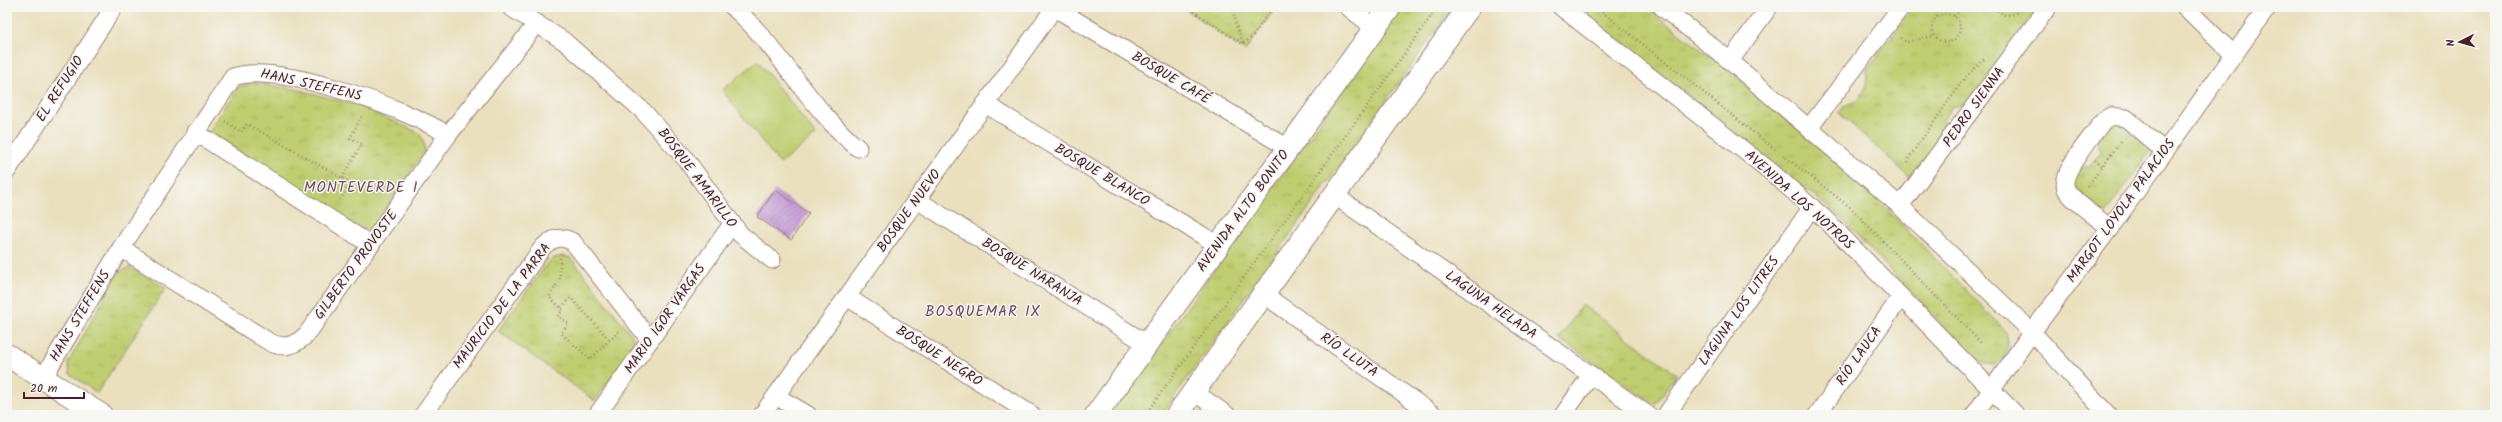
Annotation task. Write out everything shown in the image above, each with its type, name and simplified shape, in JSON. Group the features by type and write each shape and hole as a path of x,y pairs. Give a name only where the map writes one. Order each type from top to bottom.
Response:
{"street":[{"name":"EL REFUGIO","path":"7,171 114,7"},
{"name":"BOSQUE AMARILLO","path":"510,7 537,23 596,67 643,111 684,157 732,224 750,244 772,260"},
{"path":"733,7 769,45 832,124 858,148"},
{"name":"BOSQUE NUEVO","path":"762,415 1055,7"},
{"name":"BOSQUE CAFÉ","path":"1055,7 1288,148"},
{"path":"1348,7 1375,28"},
{"name":"AVENIDA ALTO BONITO","path":"1096,415 1390,7"},
{"path":"1177,415 1469,7"},
{"name":"AVENIDA LOS NOTROS","path":"1561,7 1770,171 1812,208 2016,415"},
{"path":"1662,7 1730,61 1900,206 2032,332 2108,415"},
{"path":"1730,61 1769,7"},
{"path":"1809,128 1900,7"},
{"name":"PEDRO SIENNA","path":"1900,206 2048,7"},
{"path":"2185,7 2233,54"},
{"name":"MARGOT LOYOLA PALACIOS","path":"1974,415 2032,332 2110,228 2164,150 2268,7"},
{"name":"GILBERTO PROVOSTE","path":"121,248 271,343 286,346 300,341 307,334 371,245 448,135 537,23"},
{"name":"HANS STEFFENS","path":"43,378 121,248 195,132 233,77 243,73 282,76 371,99 434,126 448,135"},
{"name":"BOSQUE BLANCO","path":"985,104 1218,245"},
{"path":"2110,228 2066,189 2067,172 2104,120 2111,116 2118,115 2164,150"},
{"path":"195,132 371,245"},
{"name":"LAGUNA HELADA","path":"1334,195 1648,415"},
{"name":"BOSQUE NARANJA","path":"917,200 1147,344"},
{"name":"LAGUNA LOS LITRES","path":"1666,415 1812,208"},
{"name":"MARIO IGOR VARGAS","path":"597,415 732,224"},
{"name":"MAURICIO DE LA PARRA","path":"423,415 543,247 554,239 560,237 573,242 650,340"},
{"name":"RÍO LLUTA","path":"1263,294 1434,415"},
{"name":"BOSQUE NEGRO","path":"847,297 1032,415"},
{"name":"RÍO LAUCA","path":"1817,415 1901,297"},
{"path":"7,355 101,415"},
{"path":"1563,415 1591,375"},
{"path":"1194,392 1226,415"},
{"path":"776,396 808,415"}],"path":[{"path":"1187,7 1244,44"},
{"path":"1232,7 1237,28 1244,44"},
{"path":"1244,44 1252,37 1273,7"},
{"path":"1146,415 1438,7"},
{"path":"1954,16 1964,7"},
{"path":"1995,7 2001,13 2009,15 2016,13 2021,7"},
{"path":"1945,14 1954,16 1960,28 1954,39 1942,42 1934,36 1932,26 1936,18 1945,14"},
{"path":"1886,26 1906,42 1934,36"},
{"path":"342,178 362,144 350,138 371,99"},
{"path":"210,110 241,132 246,124 351,183 329,218"},
{"path":"2077,200 2133,125"},
{"path":"560,237 561,272 558,284 549,297 563,310 558,316 569,324 561,333 590,359 632,318"},
{"path":"561,307 571,298 610,340"}],"green space":[{"path":"1182,7 1276,7 1245,51"},
{"path":"1403,7 1453,7 1161,415 1110,415"},
{"path":"1578,7 1646,7 1754,91 1869,191 2003,328 2008,340 2007,352 2004,357 1994,364 1985,364 1971,355 1837,214"},
{"path":"1913,7 2039,7 1967,104 1951,107 1943,120 1945,136 1913,180 1839,113 1844,106 1858,100 1866,88 1867,70"},
{"path":"758,61 816,135 780,164 722,90"},
{"path":"251,82 299,90 357,105 419,133 423,140 425,151 371,229 362,230 211,133 211,129 237,88"},
{"path":"2117,122 2152,149 2105,214 2081,194 2073,182 2076,169 2091,165 2100,153 2098,139 2108,125"},
{"path":"564,256 571,258 633,337 632,348 595,401 498,331 548,262 554,258"},
{"path":"130,267 166,288 97,393 70,374 68,363 117,275 121,271"},
{"path":"1582,305 1677,374 1656,403 1653,403 1559,339"}],"building":[{"path":"775,190 809,213 791,240 757,217"}],"district":[{"name":"MONTEVERDE I","path":"361,188"},
{"name":"BOSQUEMAR IX","path":"983,312"}]}
